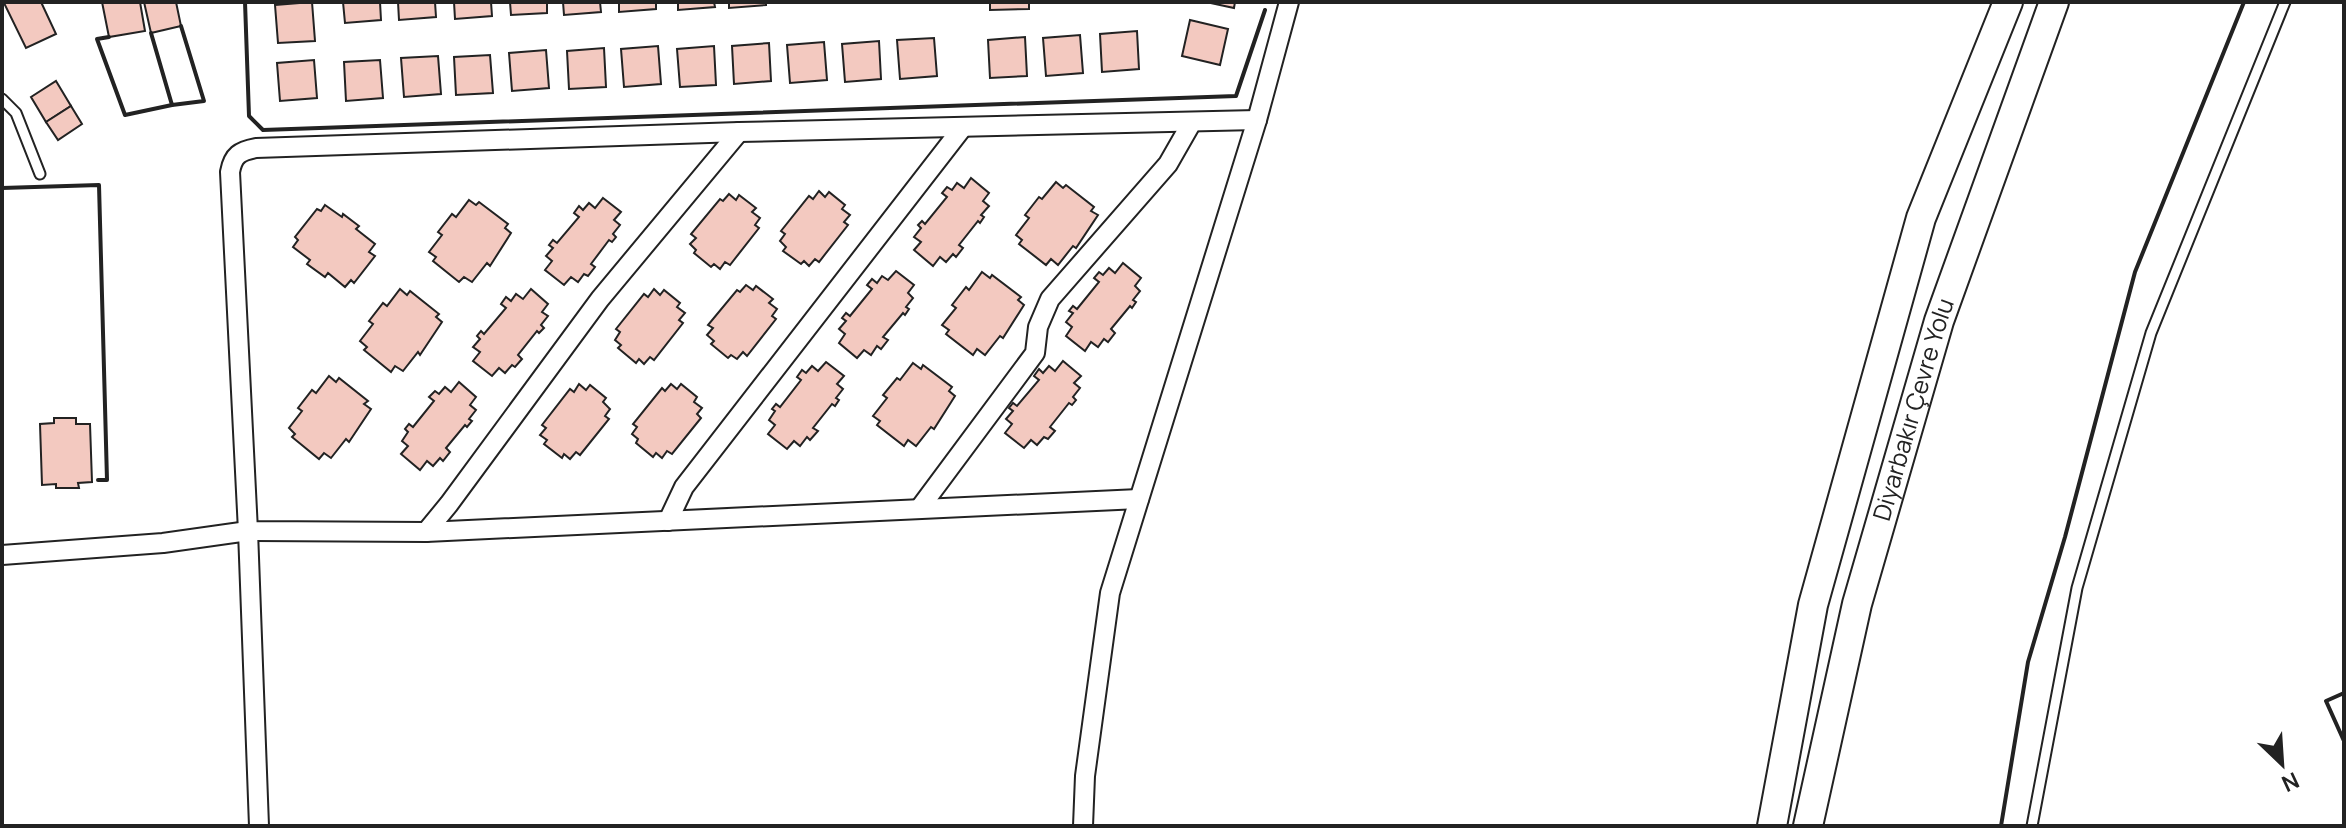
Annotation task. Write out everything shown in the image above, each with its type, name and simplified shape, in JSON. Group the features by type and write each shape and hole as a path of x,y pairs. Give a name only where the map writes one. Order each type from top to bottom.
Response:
{"highway":[{"name":"Diyarbakır Çevre Yolu","path":"1772,826 1813,605 1921,218 2008,2"},
{"name":"Diyarbakır Çevre Yolu","path":"1808,826 1857,604 1939,321 2054,2"}],"street":[{"path":"1083,826 1085,776 1110,593 1257,120 1289,2"},
{"path":"259,826 230,172 233,159 241,151 272,147 739,132 1257,120"},
{"path":"919,509 1035,353 1038,327 1050,299 1168,164 1192,122"},
{"path":"668,521 684,487 963,127"},
{"path":"426,532 600,299 739,132"},
{"path":"2,555 163,543 248,531 426,532 1139,499"}],"lane":[{"path":"2032,826 2077,588 2151,333 2285,2"},
{"path":"2,99 16,113 40,174"}],"building":[{"path":"41,2 56,34 26,48 4,3"},
{"path":"102,2 140,2 145,31 109,37"},
{"path":"144,2 176,2 181,26 151,33"},
{"path":"312,2 315,41 278,43 275,5"},
{"path":"343,2 380,2 381,20 345,23"},
{"path":"398,2 435,2 436,17 399,20"},
{"path":"454,2 491,2 492,16 455,19"},
{"path":"510,2 547,2 547,13 511,15"},
{"path":"563,2 600,2 601,12 564,15"},
{"path":"619,2 656,2 656,9 619,12"},
{"path":"678,2 714,2 715,7 678,10"},
{"path":"729,2 766,2 766,5 729,8"},
{"path":"990,2 1029,2 1029,9 990,10"},
{"path":"1206,2 1235,2 1234,8"},
{"path":"1190,20 1228,29 1220,65 1182,56"},
{"path":"1137,31 1139,69 1102,72 1100,34"},
{"path":"1080,35 1083,73 1046,76 1043,38"},
{"path":"1025,37 1027,76 990,78 988,40"},
{"path":"934,38 937,76 900,79 897,40"},
{"path":"879,41 881,79 845,82 842,44"},
{"path":"824,42 827,80 790,83 787,45"},
{"path":"769,43 771,81 734,84 732,46"},
{"path":"658,46 661,84 624,87 621,49"},
{"path":"714,46 716,85 680,87 677,49"},
{"path":"604,48 606,87 569,89 567,51"},
{"path":"546,50 549,88 512,91 509,53"},
{"path":"490,55 493,93 456,95 454,57"},
{"path":"438,56 441,94 404,97 401,58"},
{"path":"314,60 317,98 280,101 277,63"},
{"path":"380,60 383,98 346,101 344,62"},
{"path":"56,81 71,106 46,122 31,97"},
{"path":"71,106 82,124 58,140 46,122"},
{"path":"971,178 989,193 983,201 989,206 981,215 984,217 980,223 978,221 959,245 963,248 956,257 953,254 946,262 940,257 933,266 914,250 921,242 914,237 921,228 918,225 922,221 925,224 947,197 942,193 947,187 952,190 957,183 964,188"},
{"path":"1056,182 1063,188 1066,185 1094,207 1091,211 1098,215 1076,248 1073,246 1058,265 1051,259 1046,265 1019,244 1022,240 1016,235 1029,218 1025,215"},
{"path":"819,191 825,197 829,192 845,205 842,209 850,215 844,222 848,225 819,262 815,259 809,266 783,251 786,247 780,241 785,234 781,231 809,196 813,199"},
{"path":"729,194 736,200 739,195 756,208 752,212 760,218 755,225 759,228 730,265 725,262 720,269 714,264 711,267 694,253 696,250 690,244 696,238 691,234 720,199 723,201"},
{"path":"603,198 621,212 614,220 620,225 613,234 616,237 612,242 609,240 591,264 595,267 588,276 584,274 578,282 571,277 564,285 545,270 552,261 546,256 553,248 549,245 553,240 557,243 579,217 574,213 579,206 583,210 589,203 595,208"},
{"path":"469,200 476,205 479,202 508,224 505,228 511,233 490,266 487,263 472,282 464,277 459,282 433,261 436,257 429,252 442,235 438,232 452,214 456,217"},
{"path":"325,205 359,226 356,229 375,244 369,252 375,256 354,283 351,280 345,287 328,273 325,277 307,264 310,260 293,247 298,240 295,237 317,209 321,211"},
{"path":"1123,263 1141,278 1135,286 1140,291 1133,300 1136,302 1111,329 1115,333 1108,342 1104,339 1098,347 1091,342 1085,351 1066,336 1072,327 1066,322 1073,313 1069,311 1073,306 1077,309 1099,282 1094,278 1099,272 1103,275 1109,268 1115,273"},
{"path":"896,271 914,285 908,293 913,298 906,307 909,309 883,337 888,340 881,349 877,346 871,355 864,350 857,358 839,343 845,334 839,329 846,321 842,318 846,313 850,316 872,289 867,285 872,279 877,283 882,276 888,280"},
{"path":"982,272 990,278 992,275 1021,297 1018,300 1024,305 1003,338 1000,336 985,355 977,349 973,355 946,334 949,330 942,325 956,308 952,305 966,287 969,290"},
{"path":"746,285 753,290 756,286 773,299 769,303 777,309 772,316 776,319 747,356 743,352 737,359 731,355 728,358 711,344 714,341 707,335 713,328 708,325 737,290 740,292"},
{"path":"400,289 407,295 410,291 439,314 436,317 442,322 420,355 418,352 403,371 395,366 391,372 364,350 367,347 360,341 373,324 369,321 383,303 387,306"},
{"path":"531,289 548,304 542,312 548,316 541,325 544,328 539,333 537,331 518,355 522,359 515,367 512,365 505,373 499,368 492,376 473,361 480,352 473,347 480,339 477,336 481,331 484,334 506,308 501,304 506,297 511,301 516,294 523,299"},
{"path":"654,289 660,295 664,290 680,303 677,307 685,313 679,320 683,323 654,360 650,357 644,364 639,359 636,363 618,348 621,345 615,340 620,332 616,329 644,294 648,297"},
{"path":"1063,361 1081,376 1074,383 1080,388 1073,397 1076,400 1072,405 1069,403 1050,427 1055,431 1048,439 1044,437 1037,445 1031,440 1024,448 1005,433 1012,424 1006,419 1013,411 1009,408 1013,403 1017,406 1039,380 1034,376 1039,369 1043,373 1049,366 1055,371"},
{"path":"826,362 844,376 837,384 843,389 836,398 839,400 835,406 832,404 813,428 818,431 810,440 807,437 800,446 794,441 787,449 768,434 775,425 769,420 775,411 772,409 776,404 780,407 801,380 797,377 802,370 806,373 812,366 818,371"},
{"path":"913,363 921,369 923,365 952,387 949,391 955,396 934,429 931,427 916,446 908,440 904,446 877,425 880,421 873,416 887,398 883,395"},
{"path":"329,376 336,382 339,378 368,401 364,404 371,409 349,442 346,439 331,458 324,453 319,459 292,437 295,434 289,428 302,411 298,408 312,390 316,393"},
{"path":"459,382 476,397 470,405 476,410 469,419 472,421 446,448 450,452 443,461 440,458 433,466 427,461 420,470 401,454 408,446 402,441 408,432 405,429 409,424 413,427 434,401 429,397 435,391 439,394 445,387 451,392"},
{"path":"579,384 586,390 590,385 606,398 603,402 610,409 605,416 609,419 580,455 576,452 570,459 564,454 562,458 544,444 547,440 540,435 546,428 542,425 570,389 574,392"},
{"path":"671,384 677,389 681,384 697,397 694,402 702,408 697,414 701,418 672,454 667,451 662,458 656,453 653,457 636,443 638,439 632,434 637,427 633,424 662,388 665,391"},
{"path":"54,418 76,418 76,424 90,424 92,482 78,483 79,488 42,485 40,424 54,423"}],"wall":[{"path":"245,2 249,116 263,130 1236,96 1265,10"},
{"path":"2001,826 2028,662 2065,537 2135,272 2244,2"},
{"path":"151,33 172,105 204,101 181,26"},
{"path":"109,37 97,39 125,115 172,105"},
{"path":"2,188 99,185 107,480 98,480"},
{"path":"2344,693 2326,701 2344,741"}]}
